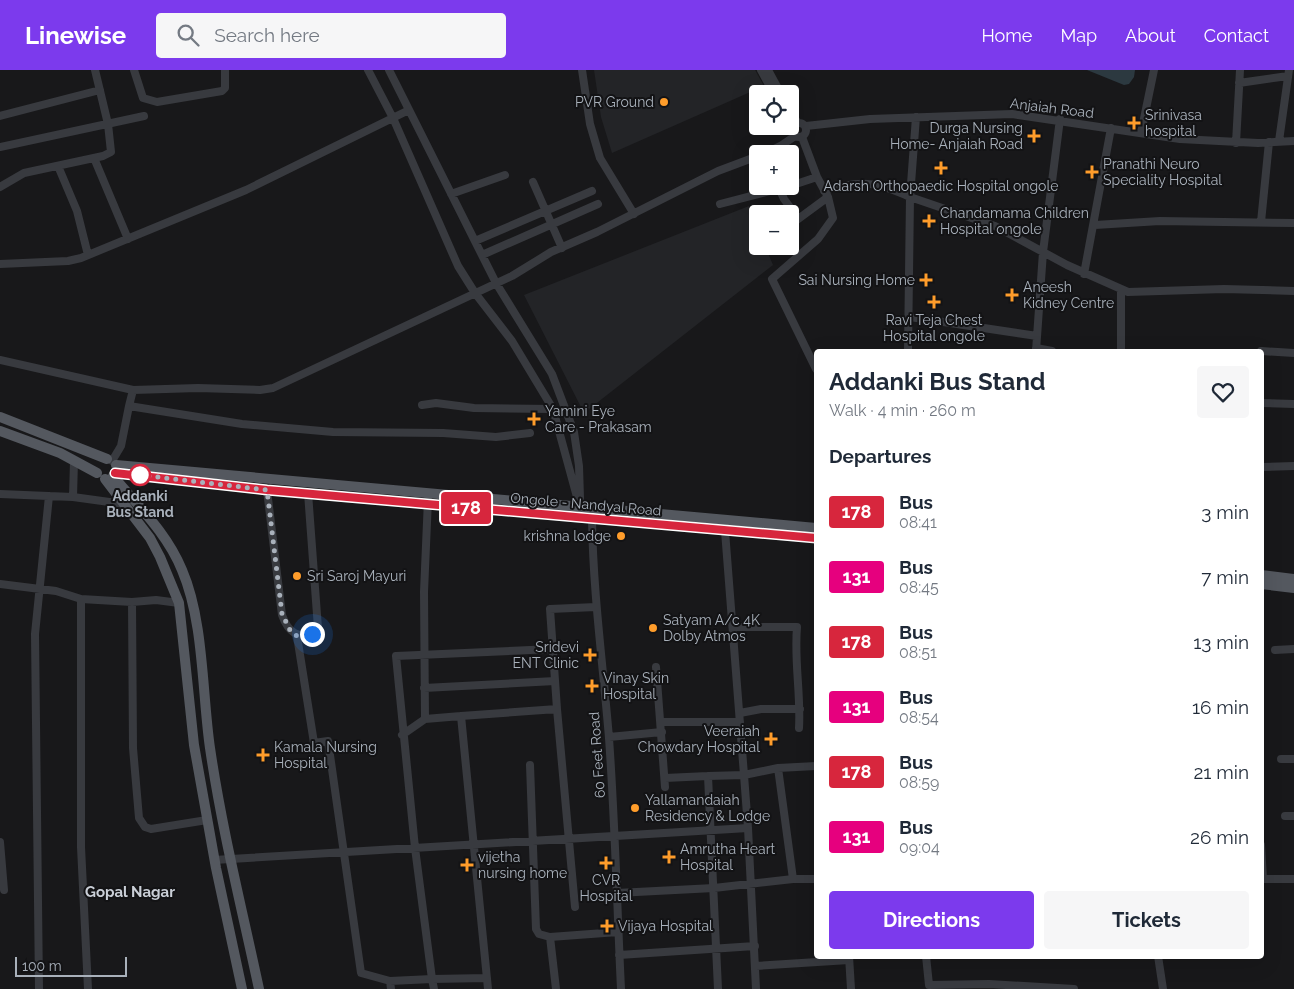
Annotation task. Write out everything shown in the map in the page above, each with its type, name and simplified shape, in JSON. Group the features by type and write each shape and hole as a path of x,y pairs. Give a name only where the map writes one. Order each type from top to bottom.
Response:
{"main road":[{"path":"0,417 109,469 168,541 182,570 192,599 210,748 229,860 259,989"},
{"path":"0,430 74,460 109,469"},
{"name":"Ongole - Nandyal Road","path":"109,469 267,490 428,500"},
{"name":"Ongole - Nandyal Road","path":"109,469 428,500 804,532 814,537"},
{"path":"109,469 124,504 150,538 160,557 179,603 194,744 214,860 242,989"},
{"name":"Ongole - Nandyal Road","path":"592,514 725,531 804,532 814,529"},
{"path":"1264,575 1294,579"},
{"path":"1264,584 1294,588"}],"street":[{"path":"0,187 24,173 107,155 112,148 95,70"},
{"path":"134,70 143,98 157,102 222,91 225,88 225,70"},
{"path":"368,70 393,118 458,266 475,293 512,341 553,409 580,513"},
{"path":"390,70 496,283 552,374 574,432 579,466 580,513"},
{"path":"582,70 590,124 600,158 634,214"},
{"path":"761,70 769,85"},
{"path":"768,70 776,85"},
{"path":"1141,133 1154,70"},
{"path":"1236,143 1240,70"},
{"path":"1239,83 1289,73 1278,141"},
{"path":"0,116 100,90"},
{"path":"0,264 68,261 88,255 246,190 409,110"},
{"name":"Anjaiah Road","path":"806,126 825,122 997,114 1060,119 1141,133 1236,143 1294,141"},
{"path":"0,147 144,116"},
{"path":"908,349 910,196 916,117"},
{"path":"1036,349 1043,252 1060,119"},
{"path":"782,145 806,132 806,126 799,125"},
{"path":"1084,274 1095,225 1111,128"},
{"path":"798,136 826,194 833,212 833,218 829,227 818,239 772,279 814,364"},
{"path":"1261,222 1269,142"},
{"path":"94,158 128,239"},
{"path":"0,360 133,390 198,388 260,390 273,388 496,283 562,248 718,171 749,159"},
{"path":"58,166 77,211 88,255"},
{"path":"451,194 504,175"},
{"path":"799,183 817,177"},
{"path":"533,182 562,248"},
{"path":"799,217 826,194 847,183 865,182 995,226 1084,274 1121,290 1137,293 1224,289 1294,291"},
{"path":"475,241 592,191"},
{"path":"720,204 753,195"},
{"path":"482,255 598,204"},
{"path":"1095,225 1160,222 1294,223"},
{"path":"1121,290 1121,349"},
{"path":"910,317 1036,336"},
{"path":"1264,351 1294,353"},
{"path":"109,469 121,446 133,390"},
{"path":"422,405 436,403 474,408 553,409"},
{"path":"1264,403 1294,404"},
{"path":"129,406 242,424 333,432 443,432 496,437 530,433"},
{"path":"73,497 74,460"},
{"path":"1264,467 1294,466"},
{"path":"267,490 282,614 290,630 297,636 314,743 328,741 361,973 390,985 432,980 487,978"},
{"path":"297,636 316,633 318,628 308,493"},
{"path":"0,494 73,497 124,504"},
{"path":"38,989 35,634 49,496"},
{"path":"425,719 423,654 428,500"},
{"name":"60 Feet Road","path":"592,514 596,606 609,737 621,989"},
{"path":"725,531 748,828 756,989"},
{"path":"0,584 56,590 81,599 132,602 156,600 179,603"},
{"path":"81,599 82,847 88,989"},
{"path":"132,602 133,748 139,818 145,827 151,829 207,820"},
{"path":"575,907 550,609 596,606"},
{"path":"734,628 797,627 796,666 800,709 799,728"},
{"path":"434,989 402,735 396,656 553,649"},
{"path":"1275,650 1294,649"},
{"path":"656,667 662,722 665,787"},
{"path":"424,688 555,681"},
{"path":"402,735 425,719 557,709"},
{"path":"662,722 740,718 762,709 800,709"},
{"path":"461,716 488,989"},
{"path":"609,737 662,732"},
{"path":"1282,759 1294,759"},
{"path":"530,765 531,841 536,929 539,934 550,937 618,932"},
{"path":"665,778 744,775 778,768 814,766"},
{"path":"778,768 793,879"},
{"path":"708,776 718,989"},
{"path":"1285,816 1294,816"},
{"path":"214,860 343,850 474,845 748,828"},
{"path":"0,842 4,890"},
{"path":"617,893 714,888 793,879 814,879"},
{"path":"1264,879 1294,879"},
{"path":"550,937 556,989"},
{"path":"620,955 754,946"},
{"path":"756,966 837,959"},
{"path":"849,959 851,989"},
{"path":"926,959 929,985 946,987 989,984 1073,989"},
{"path":"1158,959 1163,989"}],"shaded area":[{"name":"PVR Ground","path":"594,70 755,70 763,85 749,85 749,93 612,153 601,117"},
{"path":"1087,70 1135,70 1134,77 1129,84 1124,85"},
{"path":"749,206 749,255 769,255 773,265 584,413 524,295"}],"bus line":[{"name":"178","path":"115,473 427,505 814,538"}],"place":[{"name":"PVR Ground","path":"664,102"},
{"name":"Srinivasa hospital","path":"1134,123"},
{"name":"Durga Nursing Home- Anjaiah Road","path":"1034,136"},
{"name":"Adarsh Orthopaedic Hospital ongole","path":"941,168"},
{"name":"Pranathi Neuro Speciality Hospital","path":"1092,172"},
{"name":"Chandamama Children Hospital ongole","path":"929,221"},
{"name":"Sai Nursing Home","path":"926,280"},
{"name":"Aneesh Kidney Centre","path":"1012,295"},
{"name":"Ravi Teja Chest Hospital ongole","path":"934,302"},
{"name":"Yamini Eye Care - Prakasam","path":"534,419"},
{"name":"Addanki Bus Stand","path":"140,475"},
{"name":"krishna lodge","path":"621,536"},
{"name":"Sri Saroj Mayuri","path":"297,576"},
{"name":"Satyam A/c 4K Dolby Atmos","path":"653,628"},
{"name":"Sridevi ENT Clinic","path":"590,655"},
{"name":"Vinay Skin Hospital","path":"592,686"},
{"name":"Veeraiah Chowdary Hospital","path":"771,739"},
{"name":"Kamala Nursing Hospital","path":"263,755"},
{"name":"Yallamandaiah Residency & Lodge","path":"635,808"},
{"name":"Amrutha Heart Hospital","path":"669,857"},
{"name":"CVR Hospital","path":"606,863"},
{"name":"vijetha nursing home","path":"467,865"},
{"name":"Vijaya Hospital","path":"607,926"}],"district":[{"name":"Gopal Nagar","path":"130,892"}],"route":[{"path":"140,475 267,490 282,614 285,623 297,636 312,634"}]}
